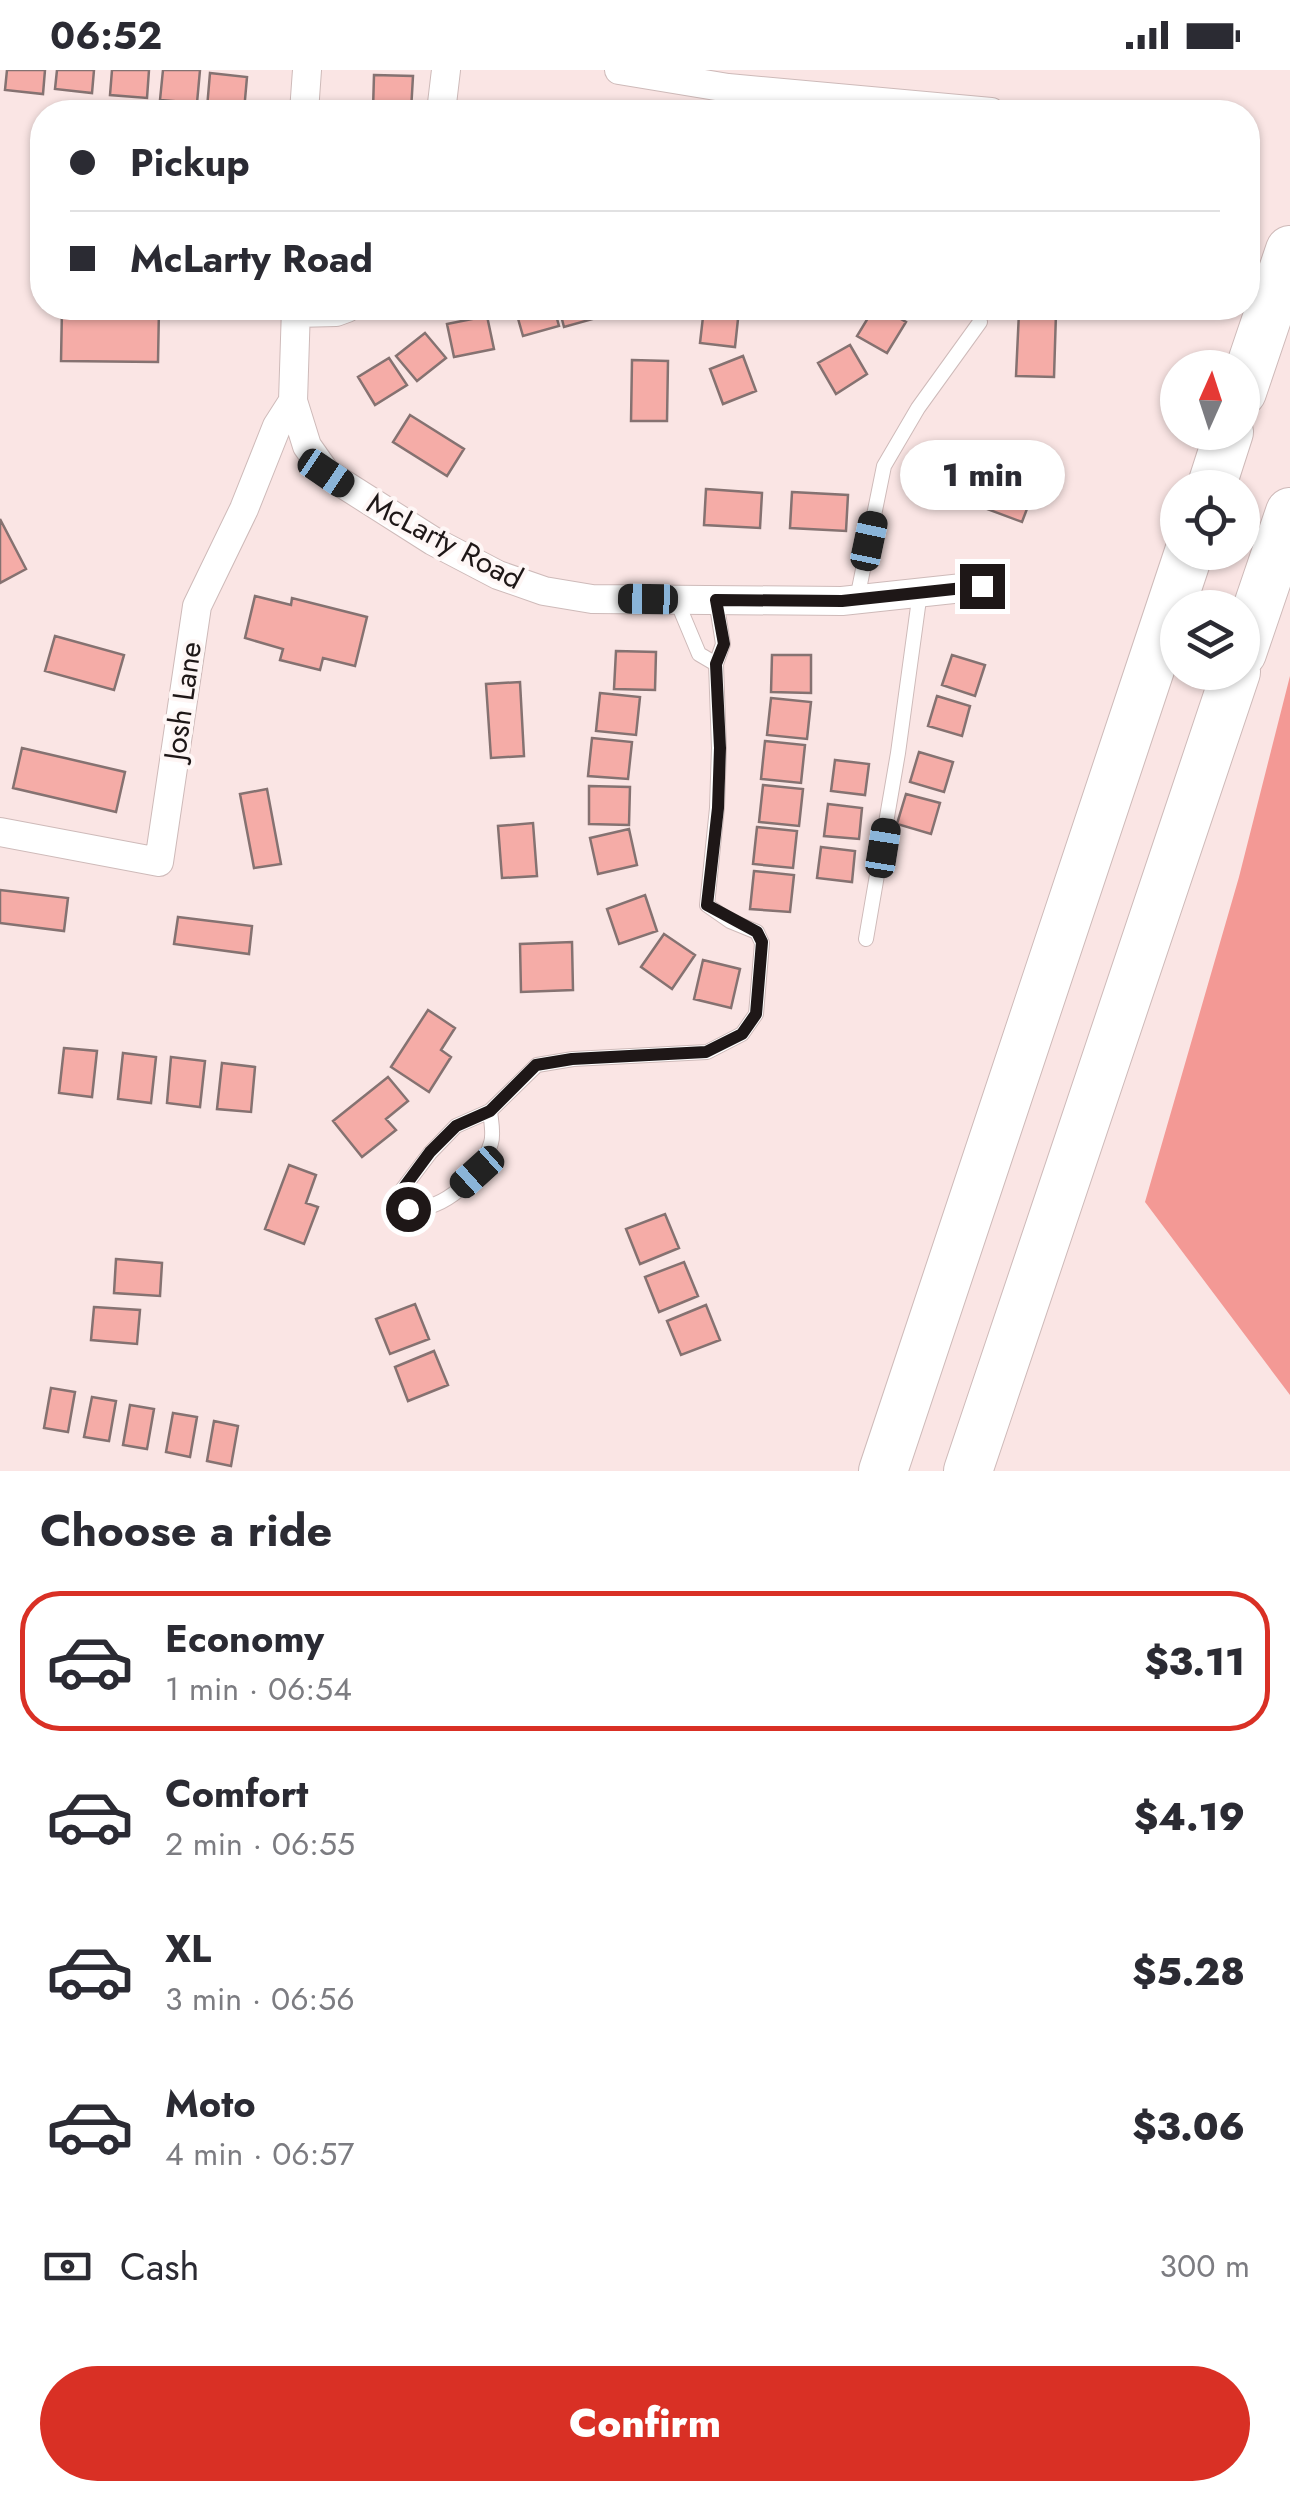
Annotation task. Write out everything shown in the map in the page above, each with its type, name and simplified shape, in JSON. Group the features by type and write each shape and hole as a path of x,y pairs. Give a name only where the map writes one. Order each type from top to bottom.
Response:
{"highway":[{"path":"1256,350 1290,250"},
{"path":"1260,600 1290,512"},
{"path":"884,1464 1183,570"},
{"path":"968,1471 1230,690"}],"street":[{"path":"305,100 307,70"},
{"path":"442,100 446,70"},
{"path":"619,70 728,88 859,100"},
{"name":"McLarty Road","path":"296,320 294,401 307,446 326,473 402,522 498,575 544,591 592,599 857,600 982,586"},
{"name":"Josh Lane","path":"0,832 158,862 197,606 244,509 277,426 294,401"}],"lane":[{"path":"857,600 884,466 918,408 980,322"},
{"path":"866,939 898,753 920,592"},
{"path":"676,600 699,654 716,664"},
{"path":"490,1111 493,1140 477,1172 450,1196 420,1210 408,1209 401,1200 402,1190 430,1152 456,1126 490,1111 536,1065 572,1059 706,1052 742,1034 756,1014 762,942 757,932 707,905 718,788 716,664 724,644 716,600"}],"shaded area":[{"path":"1290,676 1290,1395 1145,1202 1239,877"}],"building":[{"path":"7,70 45,70 43,94 5,90"},
{"path":"57,70 94,70 92,93 55,89"},
{"path":"112,70 149,70 147,98 110,95"},
{"path":"163,70 200,70 197,100 160,100"},
{"path":"210,73 247,77 245,100 208,100"},
{"path":"374,75 413,76 412,100 373,100"},
{"path":"62,320 159,320 158,362 61,361"},
{"path":"488,320 494,349 454,357 447,324"},
{"path":"518,320 557,320 559,326 523,336"},
{"path":"562,320 589,320 564,327"},
{"path":"703,320 738,320 735,347 700,343"},
{"path":"867,320 906,322 887,353 857,336"},
{"path":"1019,320 1056,320 1054,377 1016,376"},
{"path":"425,333 446,358 417,381 396,356"},
{"path":"850,345 867,374 836,394 818,363"},
{"path":"743,356 756,391 723,404 710,369"},
{"path":"389,358 407,385 375,405 358,377"},
{"path":"632,360 668,361 667,421 631,421"},
{"path":"410,415 464,449 447,476 393,442"},
{"path":"983,455 1020,469 1016,478 1036,485 1022,522 947,494 961,456 980,463"},
{"path":"706,489 762,493 760,528 704,525"},
{"path":"792,492 848,495 846,531 790,528"},
{"path":"0,519 26,569 0,583"},
{"path":"255,596 291,605 292,598 367,617 355,666 323,658 320,670 280,660 283,649 245,638"},
{"path":"55,636 124,655 114,690 45,671"},
{"path":"616,651 656,652 655,690 614,689"},
{"path":"772,655 811,655 811,693 771,692"},
{"path":"952,655 985,665 975,696 942,685"},
{"path":"520,682 524,756 491,758 486,684"},
{"path":"600,693 640,697 636,735 596,731"},
{"path":"937,696 970,706 962,736 928,726"},
{"path":"771,698 811,702 807,739 767,735"},
{"path":"592,738 632,742 628,779 588,776"},
{"path":"765,741 805,745 801,783 761,779"},
{"path":"22,748 125,772 116,812 13,788"},
{"path":"919,752 953,762 944,792 910,782"},
{"path":"835,760 869,764 865,795 831,791"},
{"path":"763,785 803,789 799,826 759,822"},
{"path":"589,786 630,787 629,825 589,824"},
{"path":"267,789 281,864 254,868 240,794"},
{"path":"906,794 940,803 931,834 897,824"},
{"path":"828,804 862,808 859,839 824,836"},
{"path":"533,823 537,876 502,878 498,826"},
{"path":"757,827 797,831 793,868 753,864"},
{"path":"629,829 637,865 598,874 590,838"},
{"path":"821,847 855,851 852,882 817,878"},
{"path":"754,871 794,875 790,912 750,909"},
{"path":"0,890 68,898 64,931 0,923"},
{"path":"645,895 657,931 619,944 607,909"},
{"path":"178,917 252,926 249,954 174,944"},
{"path":"664,934 695,955 672,989 641,967"},
{"path":"572,942 573,990 521,992 520,944"},
{"path":"703,960 740,969 731,1008 694,999"},
{"path":"428,1010 455,1028 441,1050 451,1057 429,1092 391,1067"},
{"path":"64,1048 97,1051 92,1097 59,1093"},
{"path":"123,1053 156,1057 151,1103 118,1099"},
{"path":"171,1057 205,1061 200,1107 167,1103"},
{"path":"222,1063 255,1067 251,1112 217,1109"},
{"path":"388,1077 408,1101 386,1119 396,1130 362,1157 333,1121"},
{"path":"289,1165 316,1175 306,1203 318,1207 304,1244 265,1229"},
{"path":"665,1214 679,1248 640,1264 626,1229"},
{"path":"116,1259 162,1263 160,1296 114,1293"},
{"path":"684,1262 698,1296 659,1312 645,1277"},
{"path":"415,1304 429,1339 390,1354 376,1319"},
{"path":"706,1305 720,1340 681,1355 667,1321"},
{"path":"94,1307 140,1310 137,1344 91,1340"},
{"path":"434,1351 448,1385 408,1401 395,1367"},
{"path":"51,1388 75,1392 68,1432 44,1428"},
{"path":"92,1397 116,1401 109,1441 84,1437"},
{"path":"130,1405 154,1409 147,1449 123,1445"},
{"path":"173,1413 197,1417 190,1457 166,1452"},
{"path":"214,1421 238,1426 231,1466 207,1461"}],"route":[{"path":"408,1209 401,1200 402,1190 430,1152 456,1126 490,1111 536,1065 572,1059 706,1052 742,1034 756,1014 762,942 757,932 707,905 718,808 716,664 724,644 716,600 842,601 982,586"}]}
